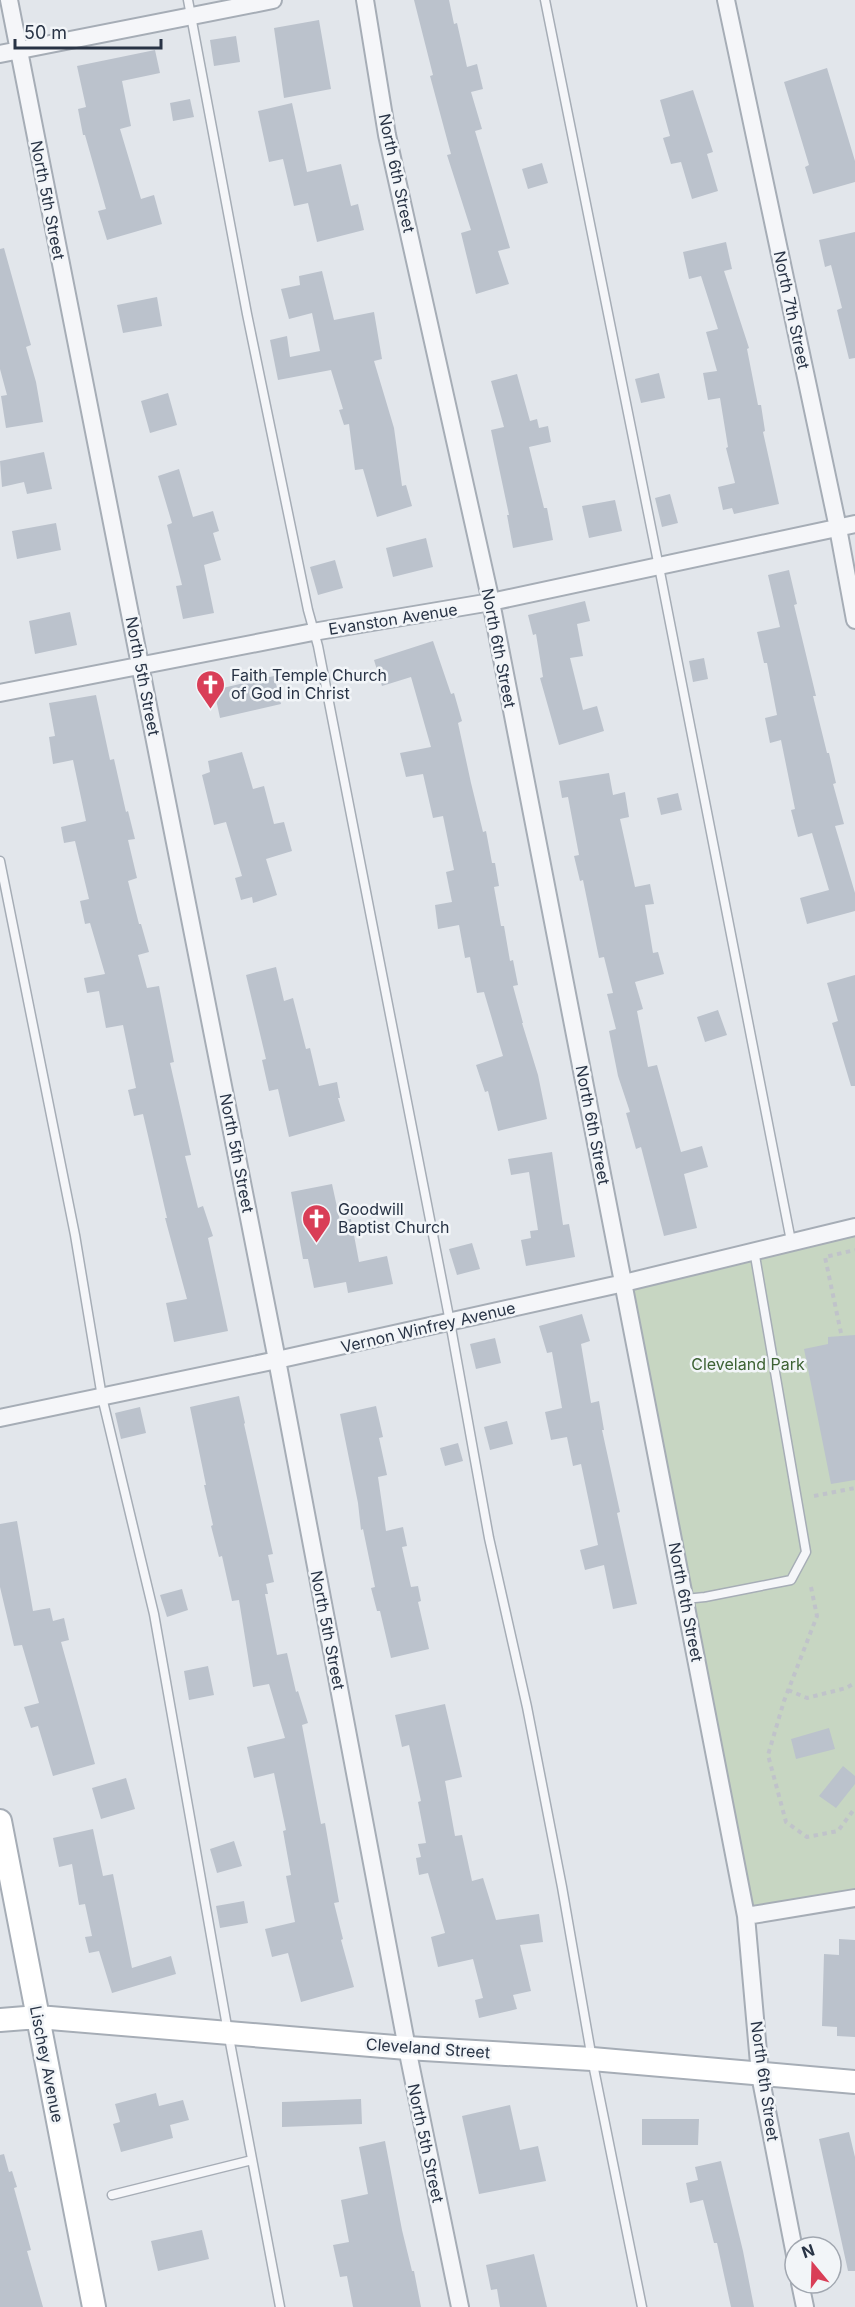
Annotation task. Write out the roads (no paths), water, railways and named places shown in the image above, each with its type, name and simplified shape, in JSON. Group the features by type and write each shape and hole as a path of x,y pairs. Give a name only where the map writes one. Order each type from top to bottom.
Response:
{"main road":[{"name":"Lischey Avenue","path":"0,1821 93,2307"},
{"name":"Cleveland Street","path":"0,2020 38,2017 407,2048 592,2059 855,2082"}],"street":[{"name":"North 5th Street","path":"9,0 277,1360 407,2048 460,2307"},
{"path":"0,54 190,8 273,0"},
{"name":"North 6th Street","path":"366,0 387,135 491,602 746,1916 760,2075 791,2235"},
{"name":"North 7th Street","path":"726,0 838,528 855,620"},
{"name":"Evanston Avenue","path":"0,693 313,632 491,602 855,524"},
{"name":"Vernon Winfrey Avenue","path":"0,1418 450,1322 855,1227"},
{"path":"746,1916 855,1898"}],"lane":[{"path":"545,0 790,1241"},
{"path":"190,8 247,315 313,632 318,646 450,1322 489,1538 527,1707 592,2059 642,2307"},
{"path":"0,861 75,1235 102,1397 154,1614 228,2032 280,2307"},
{"path":"685,1599 791,1580 806,1552 754,1250"},
{"path":"112,2195 252,2160"}],"place":[{"name":"Faith Temple Church of God in Christ","path":"210,710"},
{"name":"Goodwill Baptist Church","path":"317,1244"}],"park label":[{"name":"Cleveland Park","path":"748,1364"}]}
